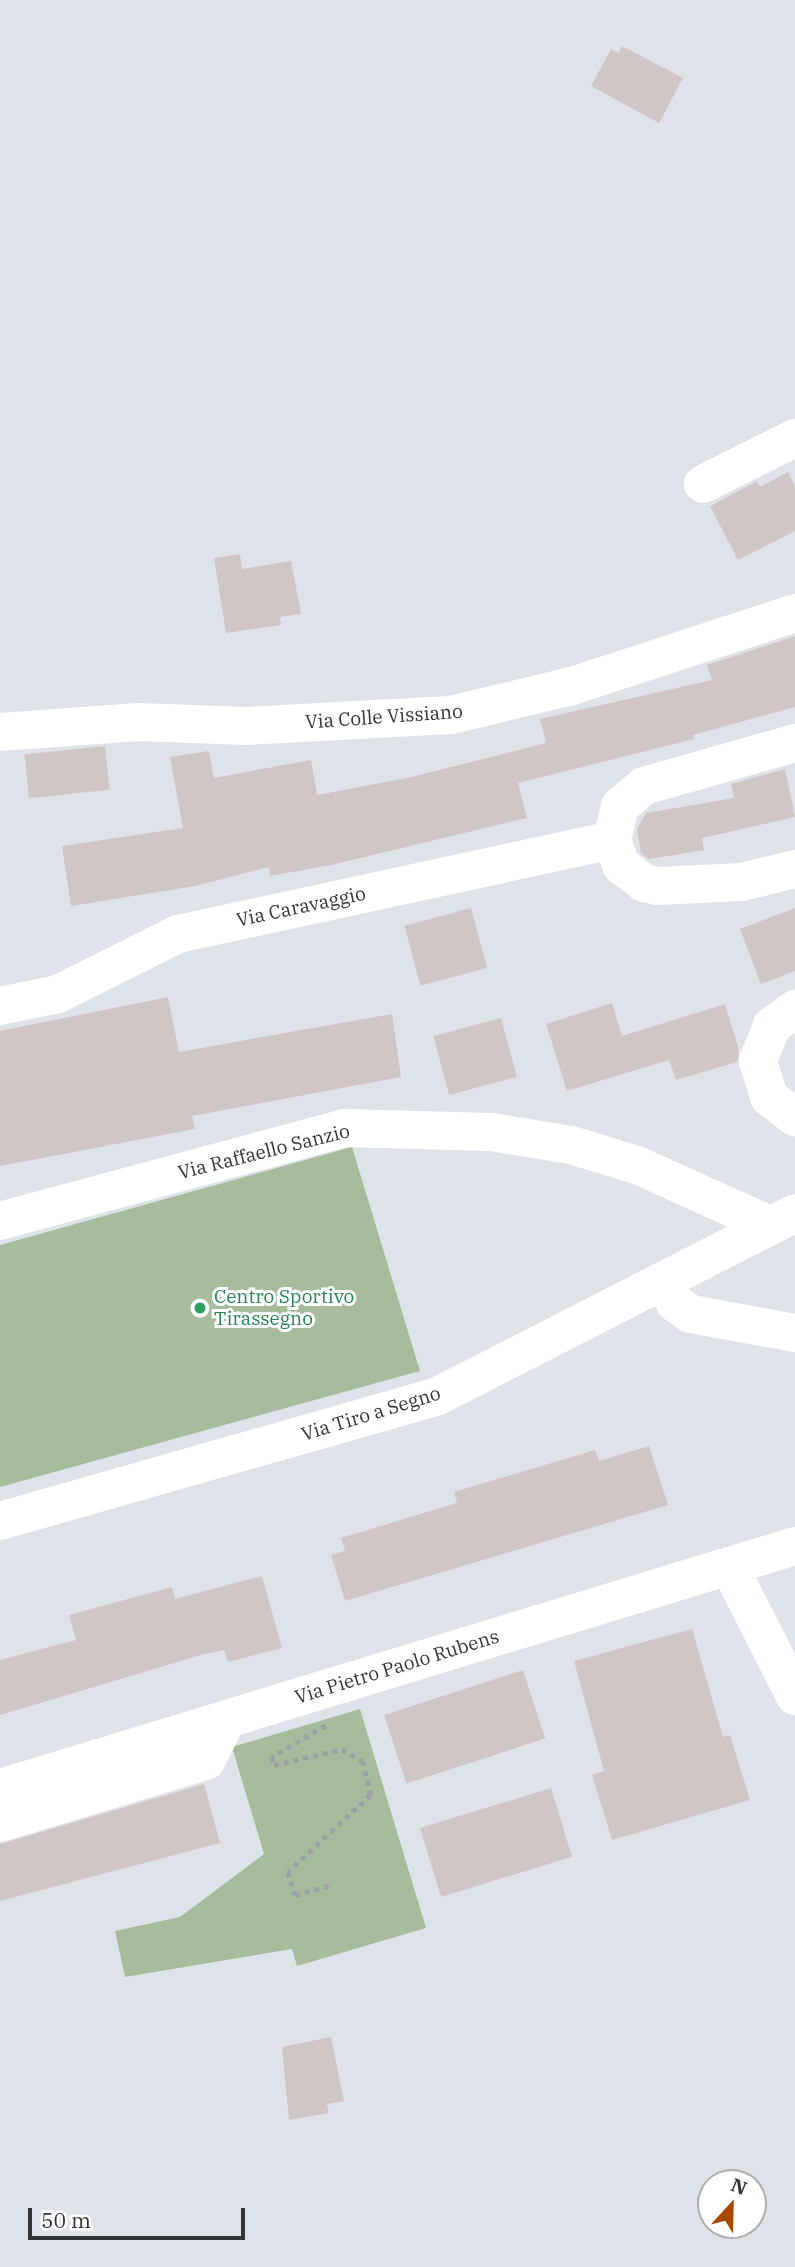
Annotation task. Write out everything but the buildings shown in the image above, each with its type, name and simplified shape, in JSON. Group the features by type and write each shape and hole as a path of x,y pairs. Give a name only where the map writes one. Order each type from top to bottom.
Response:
{"street":[{"path":"703,484 795,438"},
{"name":"Via Colle Vissiano","path":"0,732 139,722 246,726 451,715 572,686 795,613"},
{"path":"795,743 644,786 620,806 612,839 621,864 644,883 657,886 742,882 795,869"},
{"name":"Via Caravaggio","path":"0,1006 58,994 178,934 612,839"},
{"path":"795,1009 772,1026 758,1061 769,1097 795,1117"},
{"name":"Via Raffaello Sanzio","path":"0,1221 344,1128 491,1132 571,1145 637,1165 783,1219"},
{"name":"Via Tiro a Segno","path":"0,1521 436,1397 783,1219"},
{"path":"662,1281 675,1303 691,1314 789,1329"},
{"name":"Via Pietro Paolo Rubens","path":"0,1788 729,1566 791,1556"},
{"path":"729,1566 795,1696"},
{"path":"0,1823 206,1761 227,1719"}],"path":[{"path":"329,1886 295,1895 288,1872 371,1795 363,1760 342,1749 274,1765 272,1757 338,1719"}],"green space":[{"name":"Centro Sportivo Tirassegno","path":"352,1147 420,1371 0,1487 0,1245"},
{"path":"360,1709 426,1928 297,1966 292,1949 125,1977 115,1931 180,1917 264,1854 232,1747"}],"place":[{"name":"Centro Sportivo Tirassegno","path":"200,1308"}]}
